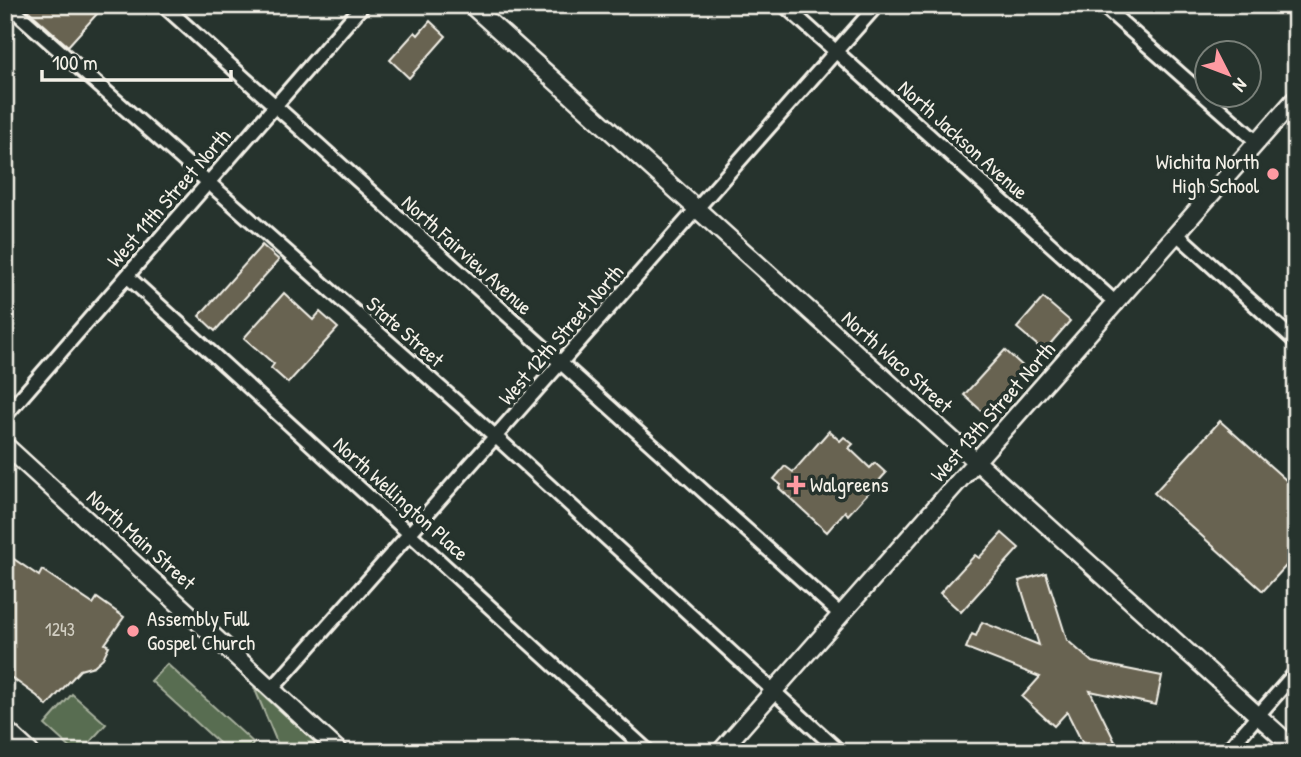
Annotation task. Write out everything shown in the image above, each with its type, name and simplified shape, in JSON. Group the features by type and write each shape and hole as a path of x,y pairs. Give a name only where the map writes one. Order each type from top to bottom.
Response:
{"street":[{"name":"State Street","path":"8,5 207,184 496,437 773,691"},
{"name":"North Fairview Avenue","path":"163,5 841,615"},
{"name":"West 11th Street North","path":"5,416 363,5"},
{"name":"North Waco Street","path":"471,5 1296,750"},
{"name":"North Jackson Avenue","path":"784,5 1117,304"},
{"name":"West 12th Street North","path":"272,689 877,5"},
{"path":"1102,5 1257,142"},
{"name":"West 13th Street North","path":"720,752 1296,98"},
{"path":"1178,235 1296,342"},
{"name":"North Wellington Place","path":"127,276 649,752"},
{"name":"North Main Street","path":"5,445 340,752"},
{"path":"1226,752 1296,672"},
{"path":"773,691 840,752"},
{"path":"5,729 30,752"}],"green space":[{"path":"167,664 254,743 246,752 229,752 151,681"},
{"path":"254,687 326,752 281,752"},
{"path":"72,694 106,724 81,752 75,752 45,725"}],"building":[{"path":"22,5 105,5 68,46"},
{"path":"430,21 446,36 409,78 390,60 415,32 418,35"},
{"path":"262,245 279,260 215,331 199,316"},
{"path":"284,293 313,320 320,312 338,328 288,383 271,368 274,364 244,338"},
{"path":"1043,298 1070,321 1044,351 1017,328"},
{"path":"1005,350 1026,369 985,414 964,395"},
{"path":"1220,421 1296,489 1296,555 1263,591 1154,493"},
{"name":"Walgreens","path":"829,431 840,441 844,437 853,444 849,448 870,468 875,463 886,473 848,515 845,511 827,532 779,488 781,485 774,479 785,466 793,472"},
{"path":"1002,533 1019,548 961,612 940,593 975,555 979,558"},
{"path":"5,553 39,576 42,570 93,604 97,598 124,617 105,644 109,646 103,658 94,666 80,670 47,706 5,673"},
{"path":"1046,573 1067,640 1092,662 1162,676 1156,705 1090,691 1120,752 1087,752 1067,712 1054,726 1022,697 1040,677 966,648 972,634 976,636 982,622 1039,645 1019,581"}],"place":[{"name":"Wichita North High School","path":"1273,174"},
{"name":"Walgreens","path":"796,485"},
{"name":"Assembly Full Gospel Church","path":"133,631"}]}
